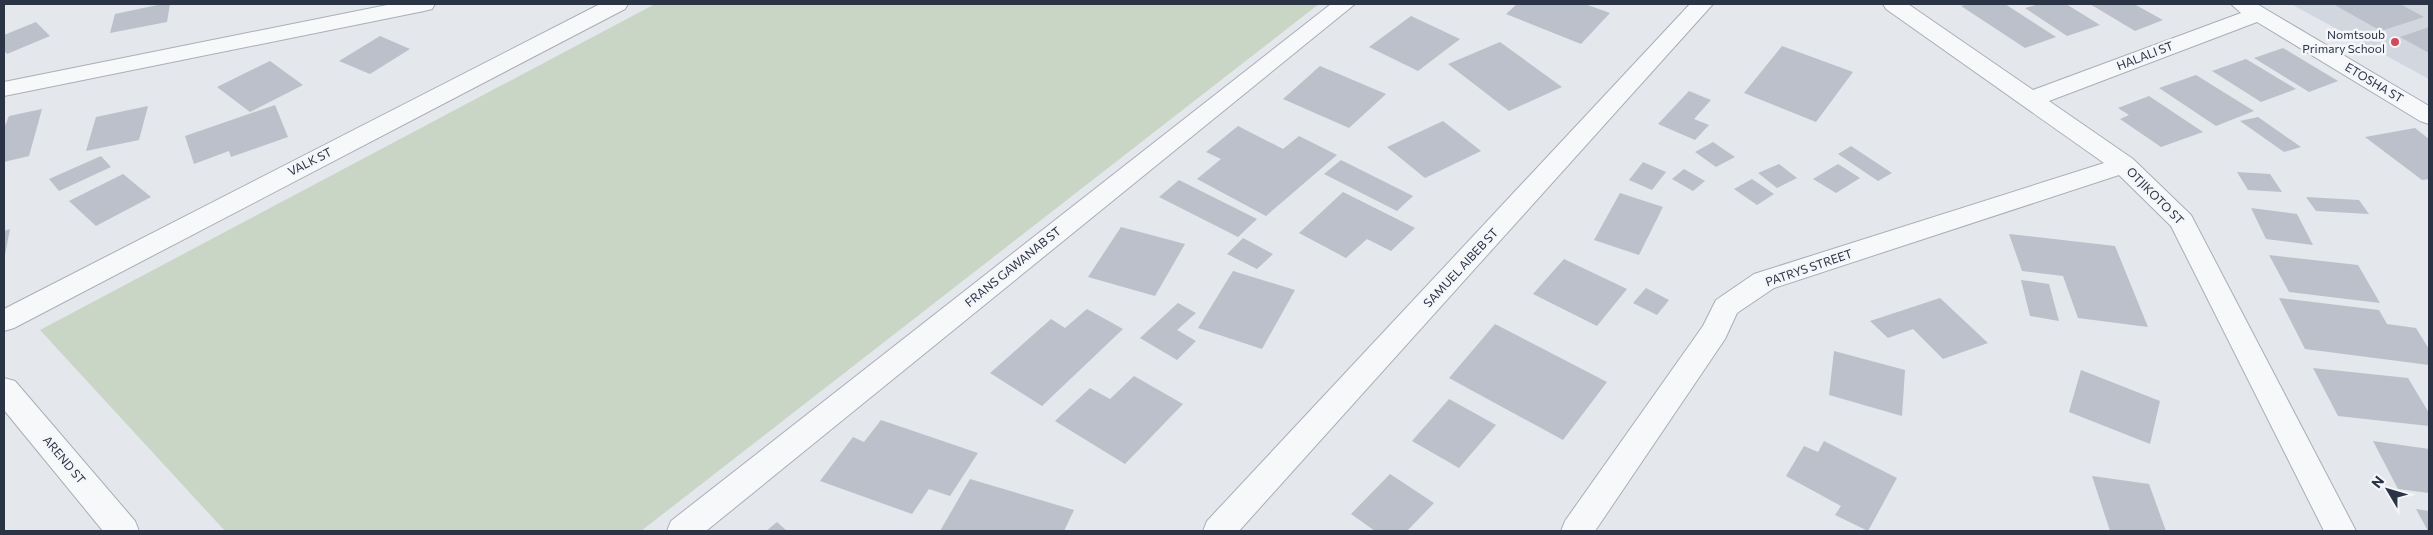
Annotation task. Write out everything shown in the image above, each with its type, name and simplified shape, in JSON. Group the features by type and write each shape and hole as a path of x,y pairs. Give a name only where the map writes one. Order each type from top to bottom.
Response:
{"street":[{"path":"4,89 424,4"},
{"name":"VALK ST","path":"4,321 617,4"},
{"name":"FRANS GAWANAB ST","path":"683,531 1344,4"},
{"name":"SAMUEL AIBEB ST","path":"1219,531 1702,4"},
{"name":"OTJIKOTO ST","path":"1894,4 2124,165 2182,221 2340,531"},
{"name":"HALALI ST","path":"2032,99 2250,9"},
{"name":"ETOSHA ST","path":"2250,9 2429,116"},
{"name":"PATRYS STREET","path":"1577,531 1715,331 1726,307 1764,282 2124,165"},
{"name":"AREND ST","path":"4,389 123,531"}],"shaded area":[{"name":"Nomtsoub Primary School","path":"2291,4 2429,4 2429,79"}],"green space":[{"path":"655,4 1319,4 641,531 225,531 40,330"}],"building":[{"path":"170,4 167,22 110,33 115,14"},
{"path":"1517,4 1585,4 1610,13 1581,44 1506,14"},
{"path":"1968,4 2005,4 2056,37 2025,48 1961,6"},
{"path":"2039,4 2066,4 2100,25 2067,36 2025,8"},
{"path":"2090,4 2134,4 2163,20 2135,31"},
{"path":"2333,4 2400,4 2424,17 2381,31"},
{"path":"1411,16 1460,39 1418,71 1369,47"},
{"path":"36,22 50,36 7,54 4,50 4,35"},
{"path":"2429,27 2429,53 2400,37"},
{"path":"380,36 410,49 370,74 339,61"},
{"path":"1500,42 1562,87 1509,111 1448,64"},
{"path":"1782,46 1853,72 1816,122 1744,93"},
{"path":"2283,48 2338,81 2309,92 2254,58"},
{"path":"2246,59 2296,89 2261,102 2212,71"},
{"path":"270,61 303,85 250,112 217,87"},
{"path":"1320,66 1386,94 1349,128 1283,99"},
{"path":"2196,75 2254,111 2216,126 2159,88"},
{"path":"1689,91 1711,100 1694,119 1709,125 1695,140 1658,124"},
{"path":"2149,96 2203,132 2161,147 2120,119 2129,115 2118,108"},
{"path":"275,105 288,137 231,157 229,151 194,164 185,136"},
{"path":"148,106 139,140 86,151 96,117"},
{"path":"42,109 29,156 4,162 4,128 9,116"},
{"path":"2258,117 2301,147 2284,152 2240,121"},
{"path":"1443,121 1481,151 1425,178 1387,147"},
{"path":"1238,126 1283,149 1299,136 1337,155 1266,216 1197,179 1221,159 1206,152"},
{"path":"2415,128 2429,139 2429,179 2422,180 2365,137"},
{"path":"1713,142 1735,157 1716,167 1695,152"},
{"path":"1851,146 1892,173 1878,181 1838,154"},
{"path":"101,156 111,167 59,191 49,179"},
{"path":"1341,160 1413,196 1397,211 1324,174"},
{"path":"1643,162 1666,172 1652,190 1629,180"},
{"path":"1779,164 1797,178 1777,188 1758,173"},
{"path":"1838,164 1860,178 1836,193 1813,179"},
{"path":"1684,169 1705,181 1693,191 1672,179"},
{"path":"2237,172 2270,174 2282,192 2248,190"},
{"path":"123,174 151,197 96,226 69,201"},
{"path":"1752,179 1774,194 1757,205 1734,189"},
{"path":"1179,180 1257,219 1238,237 1159,197"},
{"path":"1343,192 1415,228 1391,251 1367,239 1346,258 1299,233"},
{"path":"1620,193 1663,207 1639,255 1594,240"},
{"path":"2306,197 2359,200 2369,214 2316,211"},
{"path":"2251,208 2297,214 2313,245 2266,239"},
{"path":"1121,227 1185,244 1155,296 1088,277"},
{"path":"10,229 5,255 4,255 4,231"},
{"path":"2009,234 2115,246 2148,327 2078,318 2063,276 2022,271"},
{"path":"1243,238 1273,254 1257,269 1227,254"},
{"path":"2269,255 2358,265 2380,303 2289,292"},
{"path":"1564,259 1627,289 1597,326 1533,294"},
{"path":"1233,271 1295,290 1262,349 1198,328"},
{"path":"2021,280 2049,284 2059,321 2030,316"},
{"path":"1646,288 1669,300 1657,315 1633,303"},
{"path":"1940,298 1988,343 1943,359 1913,329 1888,338 1870,321"},
{"path":"2279,298 2379,310 2387,324 2416,328 2429,349 2429,365 2305,349"},
{"path":"1178,303 1196,313 1177,330 1196,341 1177,360 1140,338"},
{"path":"1087,309 1123,329 1042,406 990,373 1051,319 1065,328"},
{"path":"1495,324 1607,382 1563,440 1449,378"},
{"path":"1834,351 1905,370 1902,416 1829,395"},
{"path":"2313,368 2408,378 2429,413 2429,426 2338,416"},
{"path":"2081,370 2160,401 2150,444 2069,412"},
{"path":"1134,376 1183,404 1125,464 1055,421 1090,388 1110,399"},
{"path":"1449,399 1496,425 1459,468 1412,441"},
{"path":"881,420 978,453 950,496 929,489 912,514 820,481 853,437 864,442"},
{"path":"1824,441 1897,478 1868,531 1835,515 1841,506 1786,476 1804,446 1818,452"},
{"path":"2373,441 2429,449 2429,493 2398,489"},
{"path":"1390,474 1434,503 1407,531 1375,531 1351,514"},
{"path":"2092,476 2149,484 2166,531 2110,531"},
{"path":"970,479 1074,510 1064,531 940,531"},
{"path":"2416,509 2429,511 2429,531 2428,531"},
{"path":"777,522 787,531 766,531"}],"place":[{"name":"Nomtsoub Primary School","path":"2395,42"}]}
